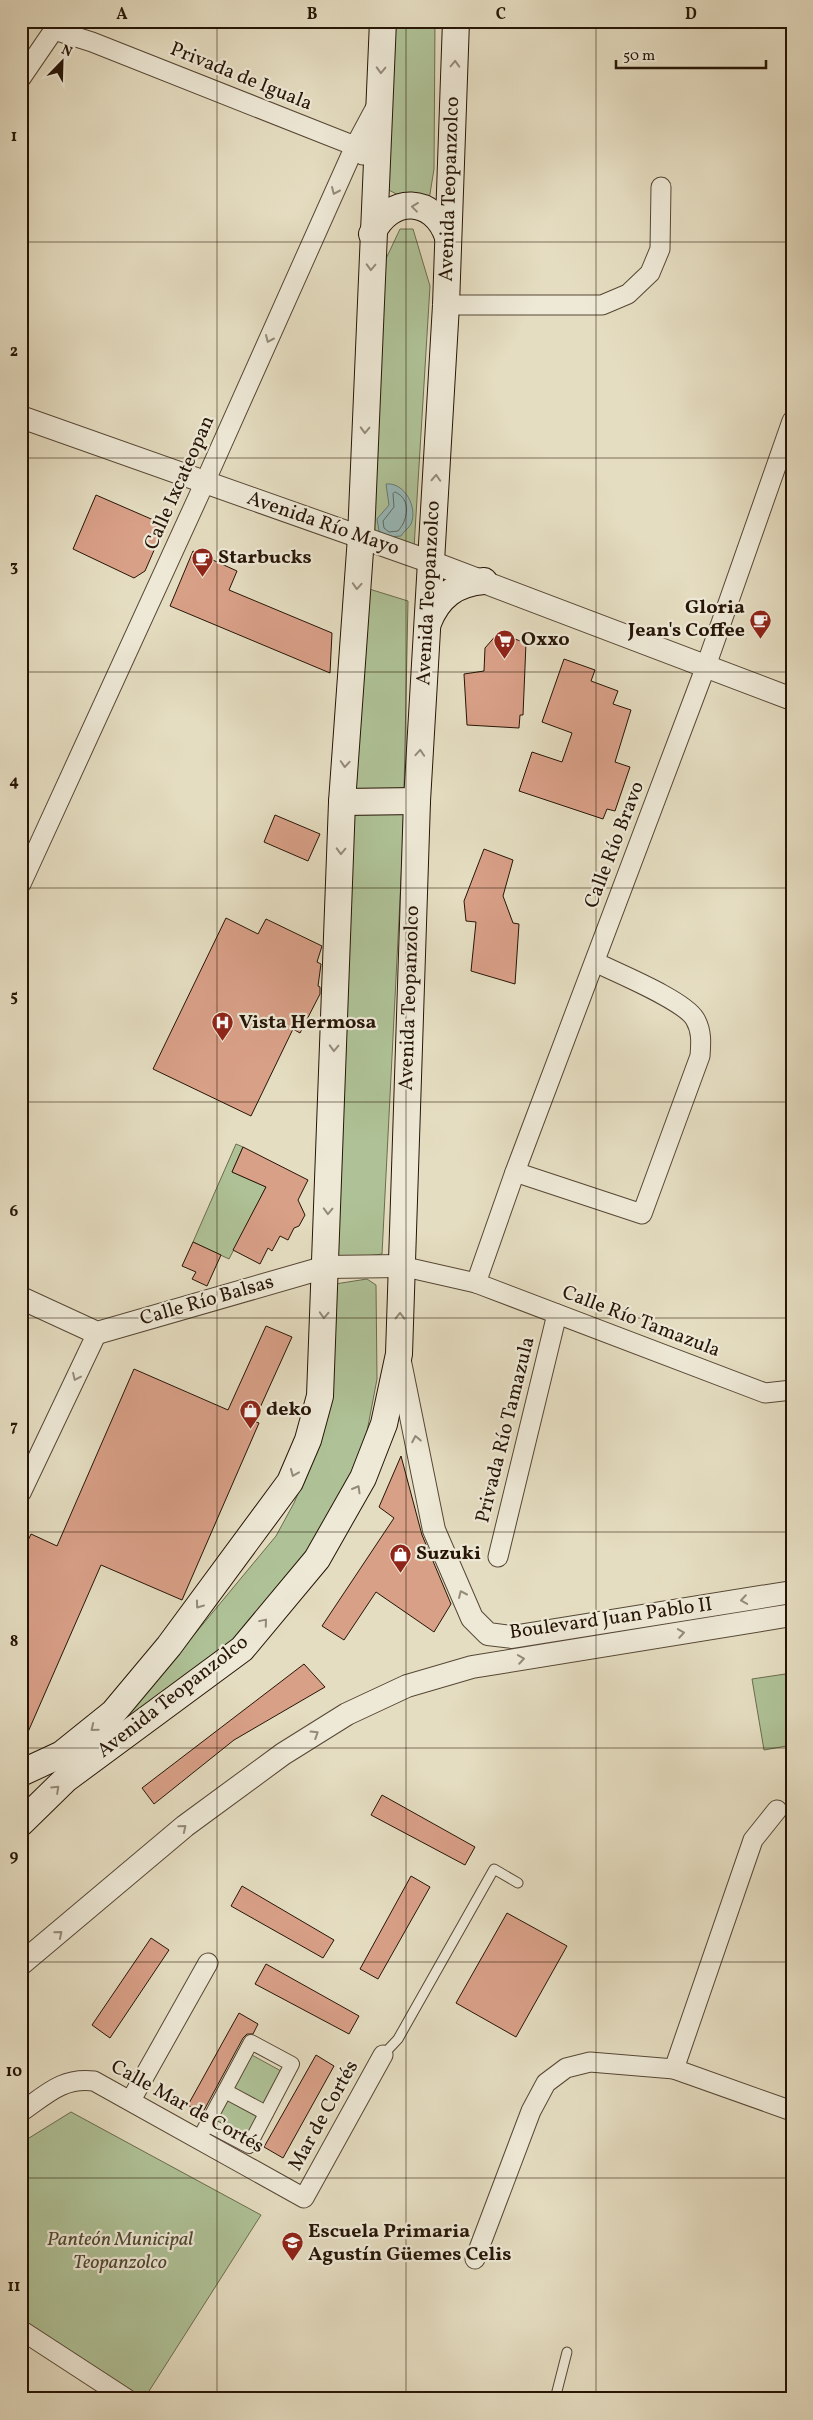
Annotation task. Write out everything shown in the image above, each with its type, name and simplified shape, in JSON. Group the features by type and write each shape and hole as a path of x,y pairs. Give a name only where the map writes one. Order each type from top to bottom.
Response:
{"main road":[{"name":"Avenida Teopanzolco","path":"21,1773 62,1754 113,1713 170,1646 290,1482 308,1440 320,1396 342,802 361,537 372,234 383,21"},
{"name":"Avenida Teopanzolco","path":"21,1823 66,1779 242,1649 317,1558 364,1478 384,1424 399,1354 416,801 446,305 456,21"},
{"path":"372,234 383,217 400,207 410,205 430,211 438,218 448,237"},
{"path":"428,624 439,601 448,593 471,582 484,581"},
{"path":"342,802 416,801"}],"street":[{"path":"21,78 57,26"},
{"name":"Privada de Iguala","path":"57,26 92,42 355,146 376,168"},
{"name":"Calle Ixcateopan","path":"21,884 205,482 355,146 380,100"},
{"path":"446,305 602,305 628,294 650,273 660,248 661,186"},
{"name":"Avenida Río Mayo","path":"21,417 484,581 792,699"},
{"name":"Calle Río Bravo","path":"476,1283 515,1172 706,666 792,421"},
{"path":"515,1172 642,1214 700,1056 702,1038 695,1018 680,1005 595,962"},
{"name":"Calle Río Balsas","path":"97,1333 326,1267 401,1266"},
{"name":"Calle Río Tamazula","path":"401,1266 476,1283 765,1393 792,1390"},
{"path":"21,1298 97,1333 21,1493"},
{"name":"Privada Río Tamazula","path":"498,1557 558,1314"},
{"name":"Boulevard Juan Pablo II","path":"399,1354 434,1530 472,1618 488,1634 512,1637 792,1592"},
{"name":"Boulevard Juan Pablo II","path":"21,1964 37,1953 185,1826 282,1754 347,1714 407,1686 472,1667 792,1615"},
{"path":"674,2070 752,1840 777,1810"},
{"path":"131,2100 208,1963"},
{"path":"251,2042 292,2064 266,2113 249,2146 203,2132 251,2042"},
{"name":"Mar de Cortés","path":"304,2198 383,2055"},
{"path":"474,2259 531,2111 546,2083 566,2068 590,2062 674,2070 792,2111"},
{"name":"Calle Mar de Cortés","path":"21,2112 63,2083 78,2079 94,2081 131,2100 203,2132 304,2198"},
{"path":"225,2092 266,2113"},
{"path":"21,2330 127,2399"}],"lane":[{"path":"383,2055 398,2039 494,1870 518,1883"},
{"path":"555,2399 567,2352"}],"green space":[{"path":"391,21 435,21 434,169 429,200 402,197 385,188"},
{"path":"400,229 413,229 430,286 414,548 369,533 384,263"},
{"path":"366,588 408,601 403,840 382,1254 331,1261"},
{"path":"236,1144 243,1147 232,1172 266,1187 229,1259 193,1242"},
{"path":"367,1279 376,1285 377,1379 365,1442 348,1484 317,1538 234,1647 106,1741 276,1536 294,1503 311,1463 335,1284"},
{"path":"792,1673 792,1745 764,1750 752,1679"},
{"path":"250,2054 281,2071 263,2105 232,2089"},
{"path":"226,2099 257,2116 245,2139 214,2123"},
{"name":"Panteón Municipal Teopanzolco","path":"71,2112 261,2215 144,2399 21,2324 21,2143"}],"water":[{"path":"386,484 393,484 399,487 408,497 411,504 413,518 411,524 401,536 388,537 379,531 377,519 389,505"}],"building":[{"path":"96,495 165,525 145,571 134,578 73,549"},
{"path":"193,551 237,571 229,590 332,633 330,673 170,606"},
{"path":"498,633 526,643 523,715 520,715 519,728 467,725 464,674 484,671 485,648"},
{"path":"564,659 595,670 591,681 618,691 613,704 631,710 615,762 630,767 615,811 607,809 603,819 519,791 532,752 562,762 572,733 542,722"},
{"path":"275,815 320,834 308,861 264,842"},
{"path":"484,849 513,860 503,896 513,923 519,924 515,984 471,971 476,922 466,921 464,901"},
{"path":"226,918 258,934 266,919 322,946 317,962 321,964 318,986 320,987 320,994 300,1033 293,1029 251,1116 153,1069"},
{"path":"243,1147 308,1180 298,1200 305,1215 299,1226 294,1228 288,1240 280,1236 272,1251 268,1248 260,1264 233,1250 266,1187 232,1172"},
{"path":"193,1242 221,1255 207,1286 192,1279 196,1272 182,1266"},
{"path":"266,1326 292,1337 254,1421 259,1423 182,1600 101,1565 21,1748 21,1556 31,1534 57,1546 134,1369 228,1410"},
{"name":"Suzuki","path":"401,1456 422,1535 451,1604 434,1632 376,1592 344,1640 322,1626 394,1518 379,1507"},
{"path":"304,1664 325,1687 234,1740 154,1804 142,1788"},
{"path":"382,1795 475,1847 465,1865 371,1815"},
{"path":"411,1876 430,1887 378,1979 360,1969"},
{"path":"242,1886 334,1940 323,1958 231,1906"},
{"path":"507,1913 567,1946 516,2037 456,2003"},
{"path":"151,1938 169,1950 110,2038 92,2025"},
{"path":"266,1964 359,2016 349,2034 255,1984"},
{"path":"239,2013 258,2024 253,2034 247,2034 243,2038 202,2114 188,2105"},
{"path":"316,2055 334,2066 283,2158 264,2147"}],"place":[{"name":"Starbucks","path":"202,577"},
{"name":"Gloria Jean's Coffee","path":"761,639"},
{"name":"Oxxo","path":"505,659"},
{"name":"Vista Hermosa","path":"223,1042"},
{"name":"deko","path":"250,1429"},
{"name":"Suzuki","path":"400,1573"},
{"name":"Escuela Primaria Agustín Güemes Celis","path":"292,2262"}]}
